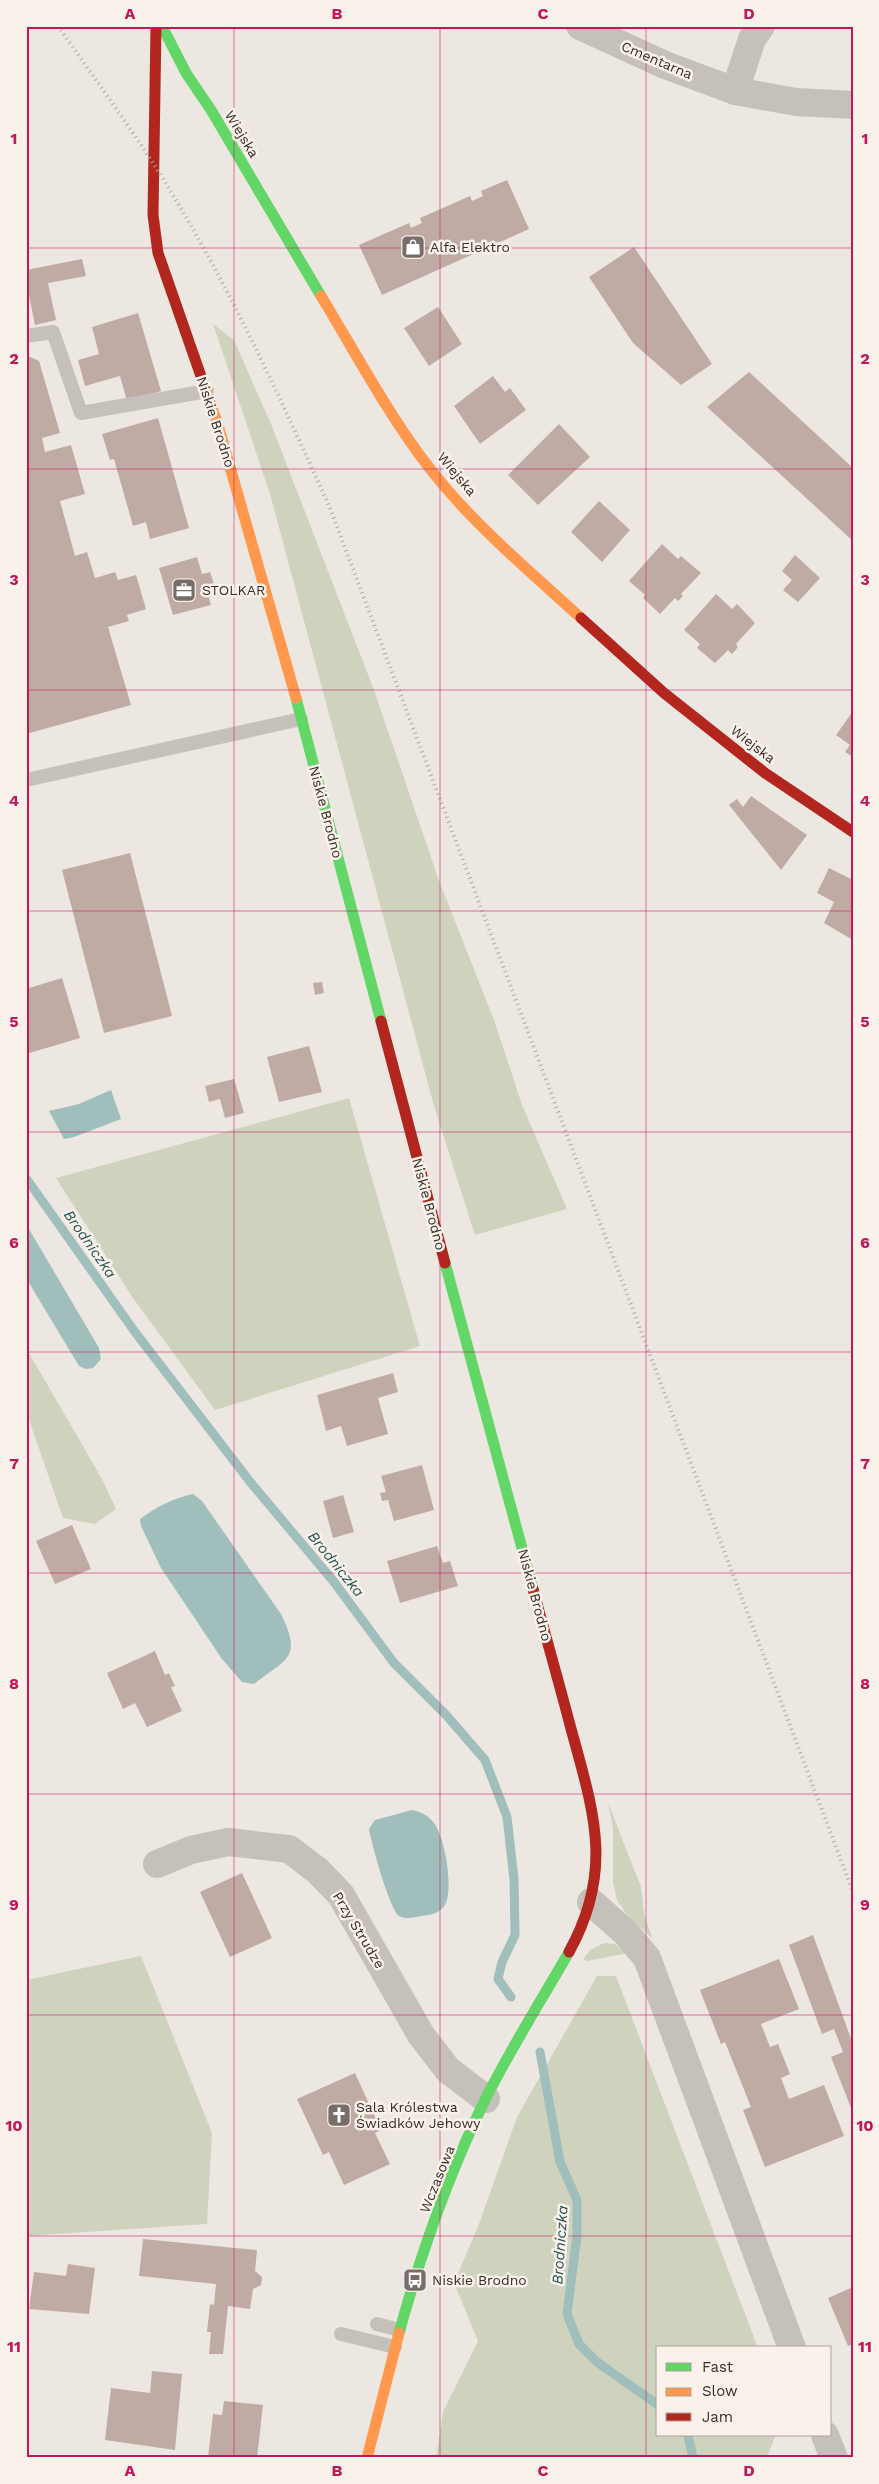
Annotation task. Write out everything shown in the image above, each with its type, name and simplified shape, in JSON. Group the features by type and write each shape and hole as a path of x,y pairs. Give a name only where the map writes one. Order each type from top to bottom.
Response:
{"street":[{"name":"Niskie Brodno","path":"156,26 153,215 158,253 206,391 257,558 424,1187 587,1788 596,1831 595,1871 591,1902"},
{"name":"Wiejska","path":"162,26 186,73 211,110 403,430 444,486 498,543 664,693 765,774 853,832"},
{"name":"Cmentarna","path":"580,26 665,65 735,91 796,102 853,105"},
{"path":"735,91 752,38 761,26"},
{"name":"Przy Strudze","path":"156,1864 192,1850 228,1842 289,1850 318,1871 341,1895 421,2035 448,2070 486,2099"},
{"path":"591,1902 626,1933 647,1958 791,2346"},
{"name":"Wczasowa","path":"367,2458 399,2330 429,2239 486,2099 567,1958 582,1927 591,1902"},
{"path":"825,2436 834,2458"}],"lane":[{"path":"26,336 53,332 81,413 206,391"},
{"path":"26,780 301,718"},
{"path":"377,2324 399,2330"},
{"path":"341,2334 395,2347"}],"green space":[{"path":"213,324 234,340 271,424 374,690 438,878 494,1020 522,1105 567,1209 475,1235 434,1106 270,494"},
{"path":"349,1098 420,1346 215,1410 133,1298 56,1178"},
{"path":"26,1348 102,1479 116,1509 95,1524 63,1518 26,1411"},
{"path":"608,1803 641,1887 644,1913 652,1938 628,1916 617,1900 613,1882 613,1828"},
{"path":"604,1943 615,1944 628,1953 587,1961 583,1959 590,1950"},
{"path":"141,1956 212,2133 207,2224 26,2236 26,1980"},
{"path":"597,1976 616,1976 757,2346 656,2346 656,2436 776,2436 768,2454 770,2458 436,2458 443,2412 478,2341 454,2283 479,2224 517,2117"}],"water":[{"path":"111,1090 121,1119 64,1139 49,1111 79,1104"},
{"path":"26,1224 99,1348 101,1359 93,1368 86,1369 79,1366 26,1278"},
{"path":"193,1494 202,1501 281,1614 291,1640 291,1649 288,1657 254,1684 242,1682 222,1659 161,1568 141,1526 140,1519 152,1511 172,1500"},
{"path":"412,1810 427,1816 438,1830 445,1851 449,1888 448,1898 441,1910 429,1915 408,1918 399,1916 391,1902 377,1861 369,1829 375,1820"}],"building":[{"path":"507,180 529,229 382,295 359,245 409,223 411,228 422,223 420,218 470,196 472,201 483,196 481,191"},
{"path":"634,247 712,364 681,385 633,343 589,277"},
{"path":"82,259 86,276 48,283 56,320 35,325 26,281 26,270"},
{"path":"438,307 462,344 429,366 404,328"},
{"path":"138,313 161,391 127,401 120,376 85,386 78,360 99,354 92,327"},
{"path":"26,355 39,361 60,433 42,438 45,452 71,445 85,494 60,501 75,556 87,552 95,578 115,572 118,580 136,575 146,609 127,615 129,621 108,627 131,705 26,734"},
{"path":"749,372 853,468 853,541 707,407"},
{"path":"493,376 505,392 510,388 526,410 480,444 454,406"},
{"path":"158,418 189,528 150,539 146,522 133,526 114,459 110,460 102,434"},
{"path":"559,424 590,457 538,505 508,475"},
{"path":"599,501 630,530 602,562 571,532"},
{"path":"662,544 678,559 681,556 701,573 681,594 683,596 678,601 675,598 660,614 643,598 645,595 629,581"},
{"path":"795,555 820,578 798,602 783,590 792,580 782,571"},
{"path":"197,557 202,574 210,572 214,584 206,587 211,605 173,615 159,568"},
{"path":"716,594 732,609 737,604 755,623 736,644 738,647 732,654 728,650 715,663 697,648 700,644 684,630"},
{"path":"853,711 853,757 845,752 850,745 836,735"},
{"path":"751,796 807,835 781,870 729,805 737,799 743,807"},
{"path":"130,853 172,1016 104,1033 62,870"},
{"path":"829,868 853,880 853,940 824,923 834,902 817,893"},
{"path":"62,978 80,1038 26,1054 26,989"},
{"path":"322,982 324,993 315,995 313,983"},
{"path":"309,1046 322,1092 279,1102 267,1057"},
{"path":"234,1079 244,1113 225,1118 220,1099 209,1102 205,1086"},
{"path":"393,1373 398,1392 378,1398 388,1434 347,1446 341,1426 326,1431 317,1395"},
{"path":"422,1465 434,1510 394,1521 388,1500 382,1501 380,1493 386,1492 381,1476"},
{"path":"343,1495 354,1532 333,1538 323,1501"},
{"path":"72,1525 91,1569 55,1584 36,1541"},
{"path":"437,1546 443,1563 450,1561 458,1586 400,1603 387,1561"},
{"path":"155,1651 165,1675 169,1673 175,1686 171,1687 182,1711 147,1727 135,1703 123,1709 107,1673"},
{"path":"242,1873 272,1938 230,1957 200,1892"},
{"path":"813,1935 853,2044 853,2113 831,2057 843,2052 834,2029 822,2034 789,1945"},
{"path":"779,1959 799,2009 761,2024 770,2047 778,2044 790,2074 781,2078 789,2099 824,2085 844,2136 765,2167 743,2110 751,2107 725,2042 721,2044 700,1990"},
{"name":"Sala Królestwa Świadków Jehowy","path":"355,2073 381,2130 375,2133 390,2164 344,2185 329,2152 323,2155 297,2099"},
{"path":"143,2239 257,2250 255,2271 262,2277 261,2285 253,2289 250,2309 228,2306 223,2354 209,2354 211,2332 207,2332 210,2304 214,2305 216,2284 139,2276"},
{"path":"68,2264 95,2268 89,2314 29,2309 34,2272 66,2276"},
{"path":"853,2287 853,2344 848,2346 828,2298"},
{"path":"152,2371 182,2374 175,2450 105,2440 111,2388 150,2393"},
{"path":"224,2401 263,2405 257,2458 208,2458 213,2414 222,2415"}],"waterway":[{"name":"Brodniczka","path":"26,1178 135,1332 251,1483 334,1582 394,1663 447,1716 485,1760 507,1817 514,1879 515,1935 502,1962 498,1979 511,1997"},
{"name":"Brodniczka","path":"540,2052 560,2162 577,2200 577,2236 567,2314 579,2344 597,2362 656,2404"},
{"name":"Brodniczka","path":"688,2436 693,2458"}],"railway":[{"path":"58,26 153,163 203,246 248,332 330,508 853,1892"}],"traffic: fast":[{"path":"162,26 186,73 211,110 321,296"},
{"path":"296,698 381,1021"},
{"path":"445,1263 533,1589"},
{"path":"399,2333 437,2214 460,2155 486,2098 569,1952"}],"traffic: slow":[{"path":"321,296 379,394 427,465 477,522 581,618"},
{"path":"203,382 218,425 296,698"},
{"path":"367,2458 399,2333"}],"traffic: jam":[{"path":"156,26 153,215 158,253 203,382"},
{"path":"581,618 664,693 765,773 853,832"},
{"path":"381,1021 445,1263"},
{"path":"533,1589 586,1785 595,1839 596,1866 592,1893 583,1922 569,1952"}],"place":[{"name":"Alfa Elektro","path":"413,247"},
{"name":"STOLKAR","path":"184,590"},
{"name":"Sala Królestwa Świadków Jehowy","path":"339,2115"},
{"name":"Niskie Brodno","path":"415,2280"}]}
